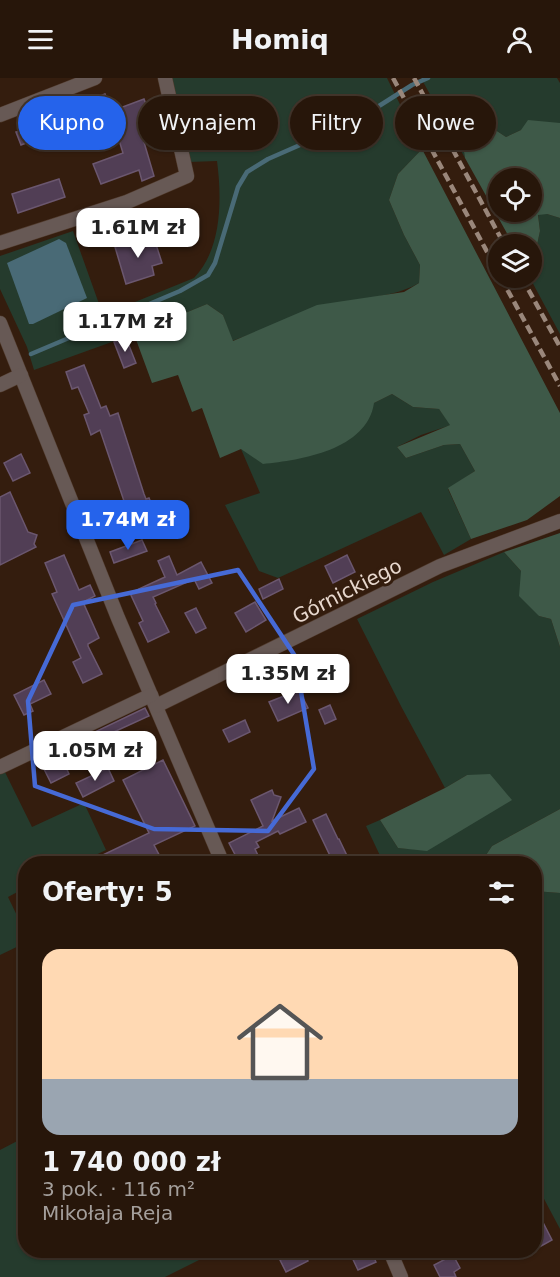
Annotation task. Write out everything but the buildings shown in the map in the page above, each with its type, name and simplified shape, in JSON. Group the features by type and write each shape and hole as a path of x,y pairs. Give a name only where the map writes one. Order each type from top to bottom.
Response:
{"street":[{"path":"0,115 95,78"},
{"path":"0,243 128,202 187,176 165,78"},
{"path":"0,323 220,856"},
{"path":"0,385 21,375"},
{"name":"Górnickiego","path":"0,767 154,701 440,566 560,521"},
{"path":"393,1258 401,1277"}],"highlighted area":[{"path":"238,570 295,656 314,769 268,831 154,829 35,786 28,701 73,605"}],"green space":[{"path":"171,78 387,78 396,96 395,150 421,150 398,174 389,200 420,265 419,283 398,292 296,319 232,341 223,315 207,304 134,334 34,370 27,347 0,289 0,256 73,231 103,315 194,278 210,253 218,223 217,161 189,162 186,150 278,150 278,96 175,96"},
{"path":"421,78 557,78 560,83 560,123 521,130 506,137 496,130 496,96 431,96"},
{"path":"528,120 560,123 560,218 542,215 542,168 488,168 488,199 465,158 464,150 496,150 496,130 506,137 521,130"},
{"path":"423,150 488,275 488,288 495,288 560,413 560,496 527,520 471,539 448,488 475,471 460,444 444,445 406,458 397,447 450,425 439,409 413,407 392,394 374,403 369,419 359,432 330,450 263,464 241,449 220,458 202,408 192,412 178,375 152,383 134,334 207,304 223,315 233,341 317,305 404,292 419,283 420,265 389,200 398,174"},
{"path":"542,214 560,218 560,334 535,288 542,288 542,234 539,234 539,222 542,222"},
{"path":"501,222 539,222 539,234 507,234"},
{"path":"392,394 413,407 439,409 451,425 421,435 397,447 406,458 444,445 460,444 475,471 448,489 471,539 444,555 421,512 278,578 259,571 225,505 260,493 241,449 374,403"},
{"path":"560,533 560,647 551,619 539,616 519,596 521,571 504,552"},
{"path":"504,552 521,571 539,616 551,619 560,647 560,809 492,846 485,856 380,856 366,826 380,820 398,848 427,850 511,799 467,775 445,788 357,619 433,582"},
{"path":"0,762 32,827 84,803 106,850 94,856 18,856 18,892 8,897 18,918 18,946 0,955"},
{"path":"490,774 512,800 427,851 398,848 380,820 467,775"},
{"path":"560,809 560,893 542,892 542,856 485,856 492,846"},
{"path":"542,892 560,893 560,1229 542,1195"},
{"path":"18,1141 18,1258 203,1258 165,1277 0,1277 0,1150"}],"water":[{"path":"59,239 66,243 87,298 29,324 7,263"}],"waterway":[{"path":"31,354 180,291 208,275 215,263 238,187 247,172 268,159 357,120 412,85 428,78"}],"railway":[{"path":"393,78 488,254"},
{"path":"414,78 499,234"},
{"path":"506,288 560,386"},
{"path":"528,288 560,347"}]}
